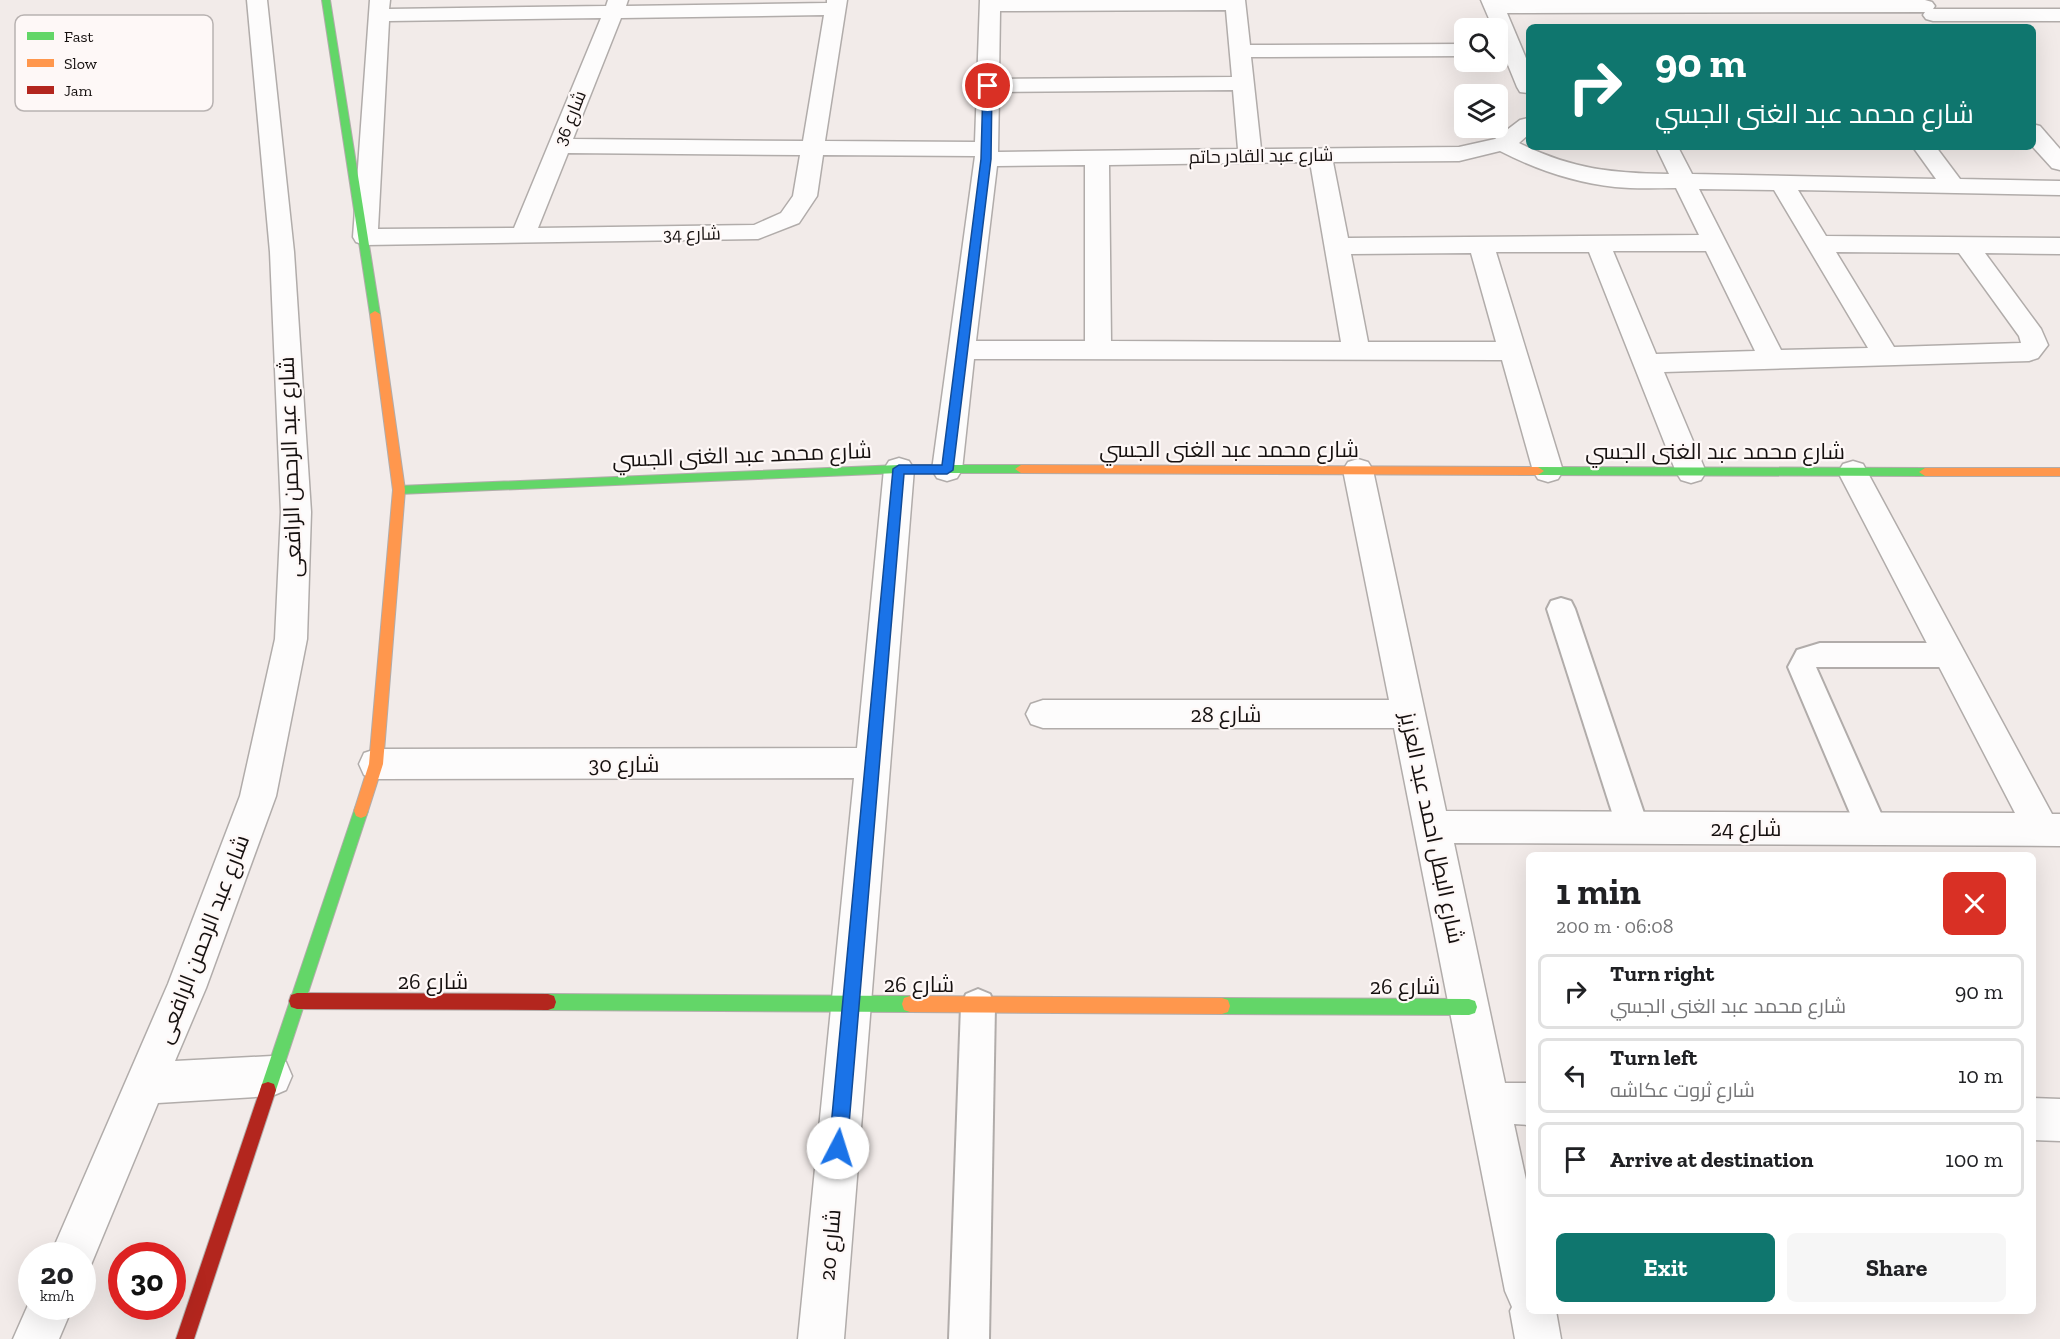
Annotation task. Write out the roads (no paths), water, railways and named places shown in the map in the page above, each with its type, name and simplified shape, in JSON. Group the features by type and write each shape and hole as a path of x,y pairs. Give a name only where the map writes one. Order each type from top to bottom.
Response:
{"street":[{"name":"شارع عبد الرحمن الرافعى","path":"78,1242 186,988 258,796 291,639 296,512 282,252 257,0"},
{"path":"185,1339 376,764 399,490 365,237 326,0"},
{"path":"2046,0 2060,14"},
{"path":"947,470 986,154 990,2 1235,2 1250,156"},
{"path":"1497,18 1493,3 1597,6 1637,3 1822,6 1930,12 2060,14"},
{"path":"365,237 379,7 837,5"},
{"name":"شارع 34","path":"365,237 758,232 790,218 805,196 837,5"},
{"name":"شارع 36","path":"523,236 616,6"},
{"path":"1597,6 1606,24"},
{"path":"1822,6 1835,24"},
{"path":"1240,51 1454,50"},
{"path":"1508,54 1526,84"},
{"path":"988,86 1243,83"},
{"name":"شارع عبد القادر حاتم","path":"559,146 813,148 1097,158 1459,154 1503,144 1526,127"},
{"path":"2036,136 2060,163"},
{"path":"1503,144 1536,161 1574,173 1615,180 2060,188"},
{"path":"1668,150 1773,360"},
{"path":"1926,150 1953,186"},
{"path":"1320,155 1356,351"},
{"path":"1097,158 1098,351"},
{"path":"1782,183 1887,357"},
{"path":"1336,246 1715,243"},
{"path":"1598,244 1691,472"},
{"path":"1819,244 2060,246"},
{"path":"1481,245 1548,471"},
{"path":"1647,363 2030,352 2035,345 2031,335 1966,245"},
{"path":"962,350 1513,351"},
{"name":"شارع محمد عبد الغنى الجسي","path":"399,490 899,469 2060,472"},
{"name":"شارع 20","path":"821,1339 899,469"},
{"name":"شارع البطل احمد عبد العزيز","path":"1358,470 1469,1007 1509,1104 1526,1271"},
{"path":"1853,472 1950,655 2051,830"},
{"name":"شارع 28","path":"1042,714 1409,714"},
{"name":"شارع 30","path":"376,764 872,763"},
{"name":"شارع 24","path":"1432,827 2051,830"},
{"name":"شارع 26","path":"297,1001 1469,1007"},
{"path":"146,1083 272,1076"},
{"path":"2036,1119 2060,1120"},
{"path":"1534,1314 1538,1339"},
{"path":"36,1339 44,1320"}],"lane":[{"path":"1561,609 1633,828"},
{"path":"1872,829 1802,667 1807,658 1820,655 1950,655"},
{"path":"969,1339 978,1006"}]}
